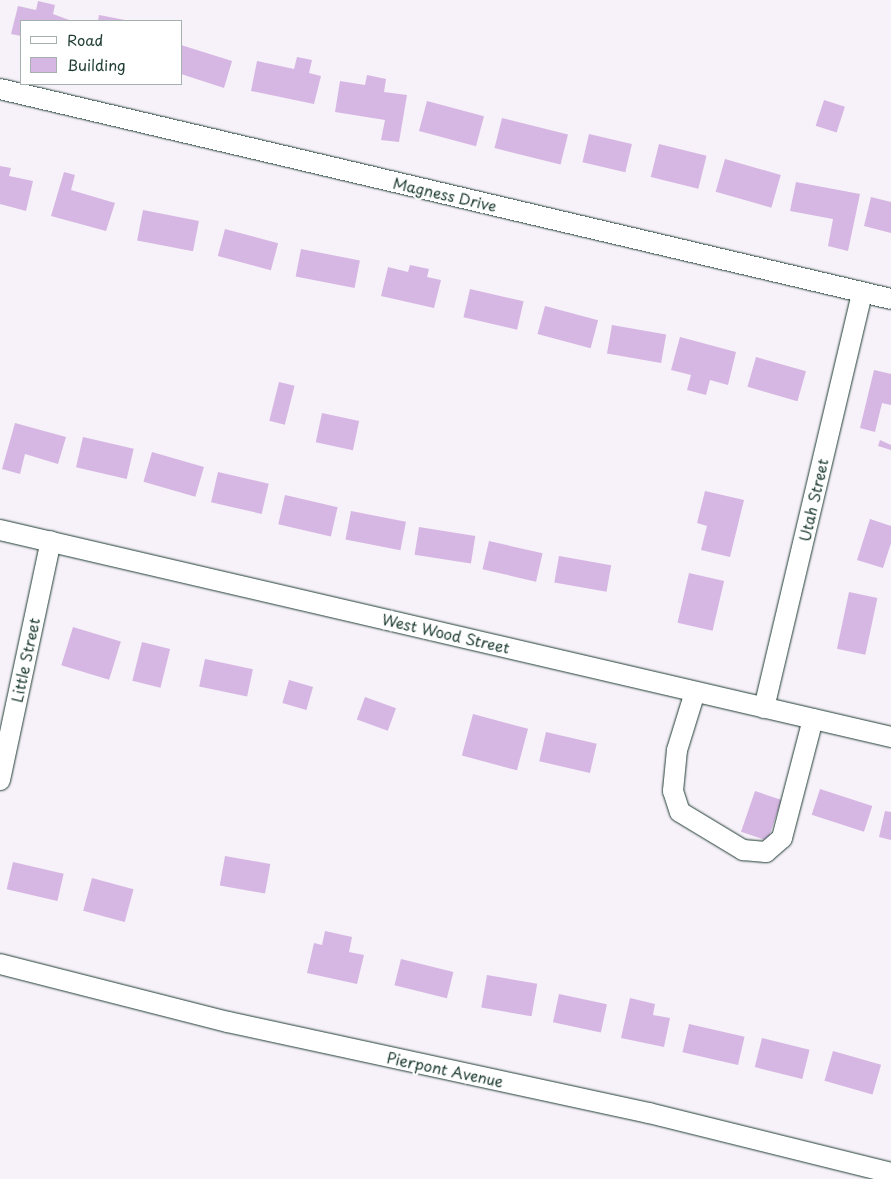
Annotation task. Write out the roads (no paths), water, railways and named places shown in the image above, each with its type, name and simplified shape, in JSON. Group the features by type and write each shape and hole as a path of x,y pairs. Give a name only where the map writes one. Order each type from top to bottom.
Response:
{"street":[{"name":"Magness Drive","path":"0,89 891,299"},
{"name":"Utah Street","path":"764,708 862,292"},
{"name":"West Wood Street","path":"0,530 891,737"},
{"name":"Little Street","path":"0,780 50,541"},
{"path":"695,692 677,750 673,790 680,812 743,850 766,852 782,838 813,719"},
{"name":"Pierpont Avenue","path":"0,964 228,1022 650,1113 891,1174"}]}
